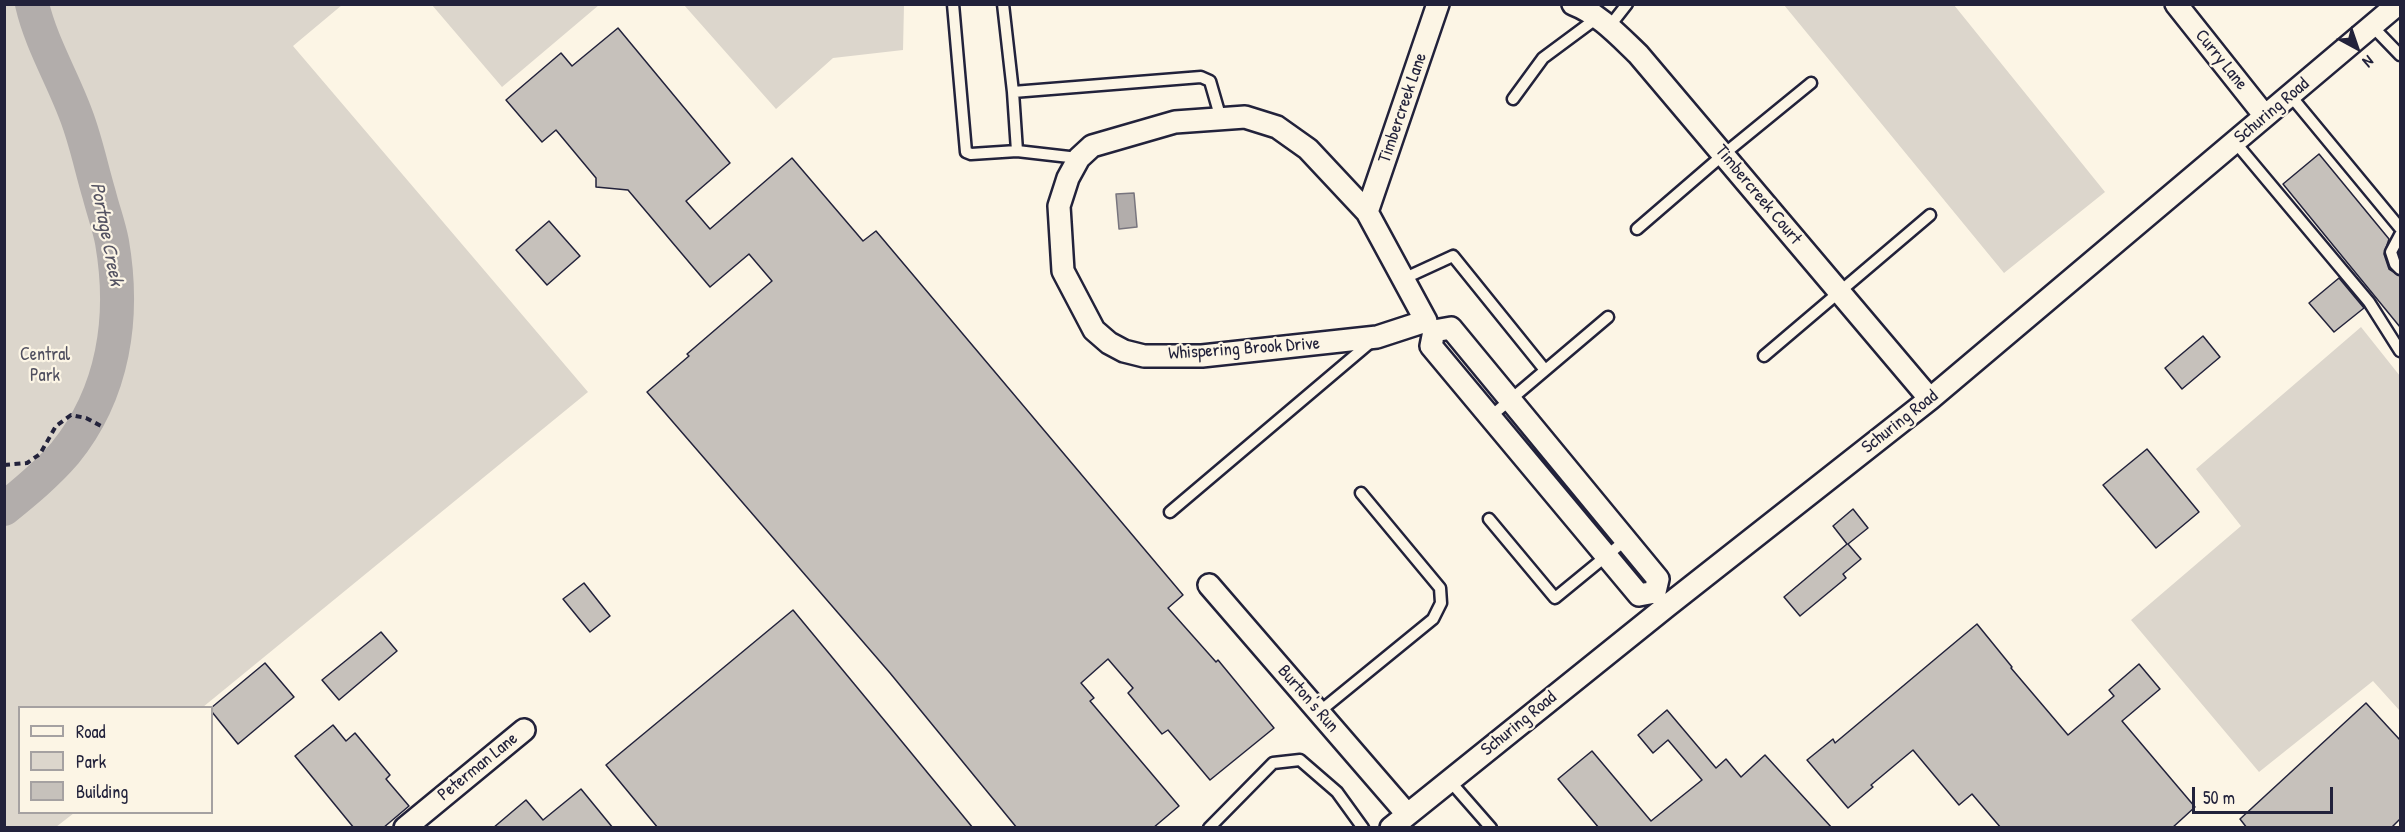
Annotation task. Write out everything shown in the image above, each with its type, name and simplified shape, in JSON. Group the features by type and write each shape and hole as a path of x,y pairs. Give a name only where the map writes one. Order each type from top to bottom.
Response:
{"street":[{"name":"Timbercreek Lane","path":"1366,212 1438,4"},
{"name":"Timbercreek Court","path":"1574,4 1603,22 1638,54 1930,399"},
{"name":"Curry Lane","path":"2176,4 2265,116"},
{"name":"Schuring Road","path":"1391,828 1661,599 1930,399 2398,4"},
{"path":"1078,158 1092,146 1176,122 1245,117 1277,127 1308,149 1366,212 1430,326 1431,346 1639,595 1661,599 1658,579 1451,328 1430,326"},
{"name":"Whispering Brook Drive","path":"1078,158 1068,178 1059,206 1064,271 1094,330 1109,343 1124,351 1144,356 1202,356 1377,337 1430,326"},
{"name":"Burton's Run","path":"1209,585 1407,814"},
{"name":"Peterman Lane","path":"405,828 524,730"}],"lane":[{"path":"953,4 966,152 971,154 1017,151 1078,158"},
{"path":"1003,4 1017,151"},
{"path":"1513,99 1543,57 1603,22 1627,4"},
{"path":"2372,26 2400,55"},
{"path":"1013,92 1201,77 1210,81 1213,87 1221,119"},
{"path":"1637,229 1811,83"},
{"path":"2290,95 2400,228"},
{"path":"2235,142 2369,302 2400,351"},
{"path":"1764,356 1930,215"},
{"path":"2400,235 2391,252 2395,264 2400,269"},
{"path":"1403,279 1453,256 1545,370"},
{"path":"1490,417 1608,317"},
{"path":"1170,512 1377,337"},
{"path":"1320,712 1433,619 1441,603 1440,588 1361,493"},
{"path":"1489,519 1556,598 1627,539"},
{"path":"1209,828 1272,763 1300,760 1337,792 1363,828"},
{"path":"1449,780 1491,828"}],"path":[{"path":"4,465 27,463 40,454 56,426 71,415 86,418 103,428"}],"green space":[{"name":"Central Park","path":"5,4 342,5 293,46 588,392 204,706 18,706 18,814 73,814 56,827 5,827"},
{"path":"432,5 599,5 502,87"},
{"path":"684,5 904,5 903,50 833,58 776,109"},
{"path":"1784,5 1954,5 2105,192 2004,273"},
{"path":"2361,327 2400,376 2400,711 2373,681 2259,772 2131,620 2241,526 2196,469"}],"shaded area":[{"path":"1134,193 1137,227 1119,229 1116,194"}],"building":[{"path":"618,28 730,163 686,201 710,229 792,158 863,241 876,231 1183,595 1168,608 1216,662 1218,660 1274,728 1210,780 1168,730 1162,734 1128,693 1133,688 1108,659 1081,683 1094,698 1090,701 1179,806 1153,828 1017,828 890,673 647,392 689,356 687,354 772,281 749,254 710,287 628,190 596,187 596,178 556,130 542,142 506,100 561,53 572,66"},
{"path":"2319,154 2389,239 2384,254 2389,269 2400,276 2400,327 2283,184"},
{"path":"549,221 580,256 547,285 516,250"},
{"path":"2339,278 2364,308 2334,332 2309,303"},
{"path":"2203,336 2220,357 2182,389 2165,368"},
{"path":"2147,449 2199,512 2156,548 2103,485"},
{"path":"1853,509 1868,528 1848,544 1861,559 1843,574 1846,578 1800,616 1784,597 1847,544 1833,526"},
{"path":"584,583 610,616 590,632 563,599"},
{"path":"793,610 973,828 658,828 606,765"},
{"path":"1977,624 2068,735 2114,696 2109,690 2139,664 2160,689 2122,721 2195,807 2172,828 2001,828 1972,794 1959,805 1913,750 1871,785 1873,787 1848,808 1807,760 1833,739 1835,743"},
{"path":"381,632 397,651 339,700 322,680"},
{"path":"265,663 294,697 238,744 213,713 213,706"},
{"path":"2366,703 2400,740 2400,819 2391,828 2247,828 2240,819"},
{"path":"1667,710 1716,768 1726,759 1741,777 1765,755 1832,828 1599,828 1558,779 1592,751 1651,821 1702,780 1668,740 1653,753 1638,735"},
{"path":"333,725 346,741 355,733 390,775 386,779 409,806 383,828 354,828 295,756"},
{"path":"581,789 613,828 493,828 526,800 543,820"}],"waterway":[{"name":"Portage Creek","path":"4,509 51,468 82,430 105,380 116,326 116,270 109,230 80,125 46,46 32,4"}]}
